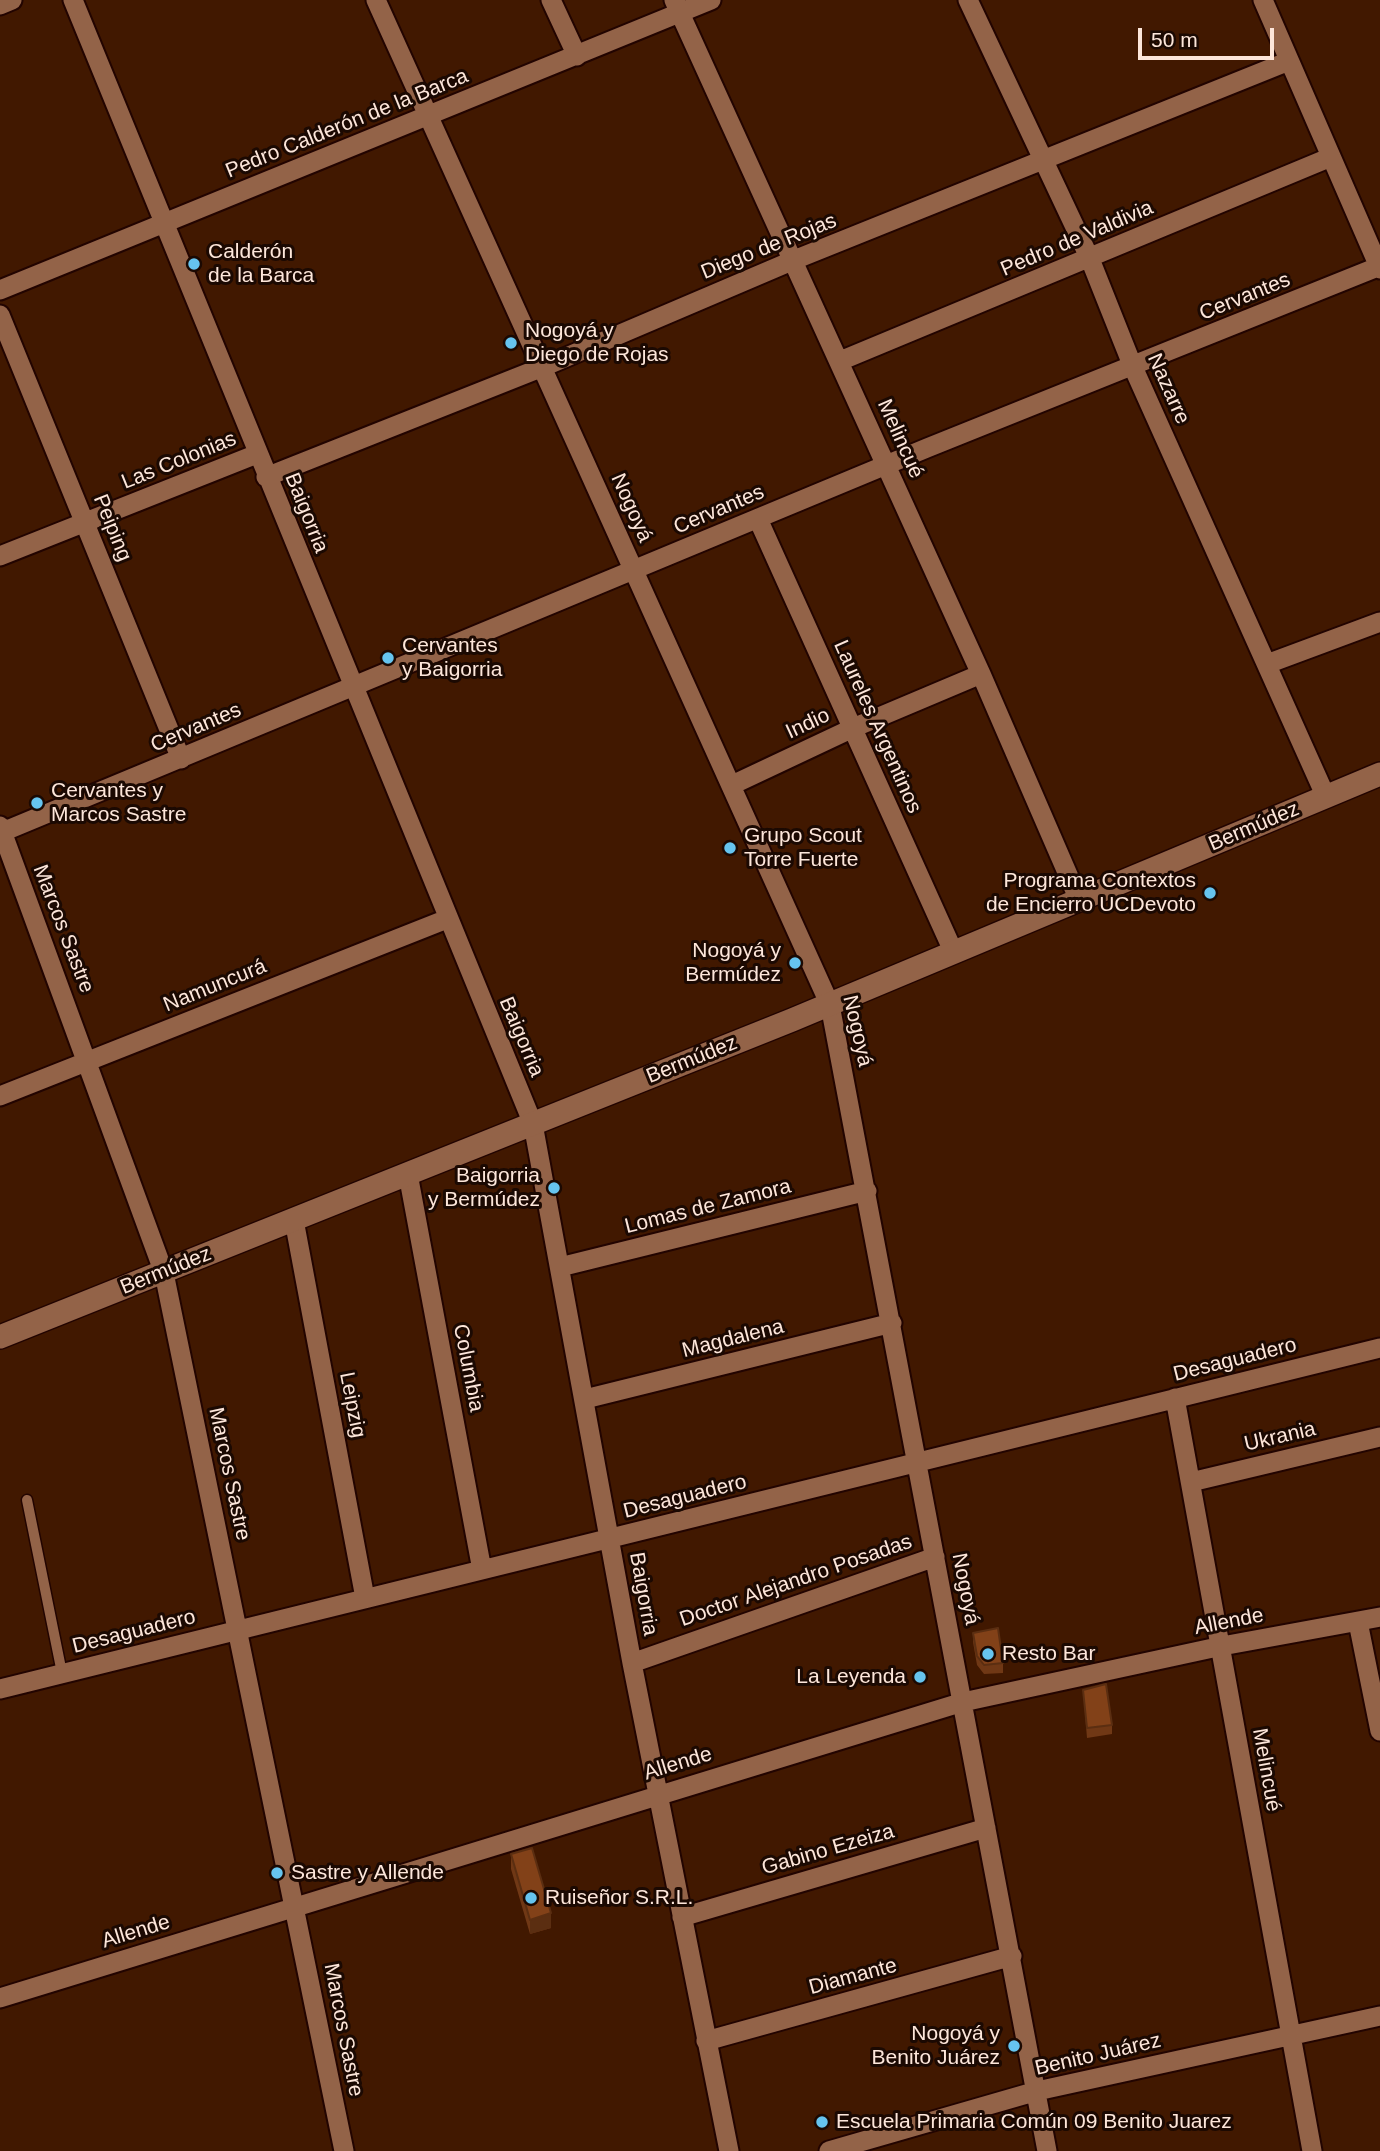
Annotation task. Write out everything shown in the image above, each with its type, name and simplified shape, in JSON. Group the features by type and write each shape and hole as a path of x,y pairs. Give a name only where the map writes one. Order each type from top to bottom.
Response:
{"street":[{"path":"0,5 12,0"},
{"name":"Baigorria","path":"73,0 533,1124 586,1399 632,1663 729,2151"},
{"name":"Nogoyá","path":"376,0 830,1005 1047,2151"},
{"path":"551,0 577,56"},
{"name":"Pedro Calderón de la Barca","path":"0,290 577,56 677,6 711,0"},
{"name":"Nazarre","path":"968,0 1090,259 1133,367 1326,797"},
{"path":"1263,0 1380,267"},
{"name":"Melincué","path":"677,6 981,674 1079,900"},
{"name":"Diego de Rojas","path":"266,477 542,367 794,260 1289,61"},
{"name":"Pedro de Valdivia","path":"840,361 1331,157"},
{"name":"Cervantes","path":"1,830 181,759 887,465 1380,267"},
{"name":"Peiping","path":"0,315 181,759"},
{"name":"Las Colonias","path":"0,556 257,454"},
{"name":"Laureles Argentinos","path":"758,519 954,953"},
{"path":"1267,664 1380,622"},
{"name":"Indio","path":"732,785 853,728 981,674"},
{"name":"Bermúdez","path":"0,1337 830,1005 1380,774"},
{"name":"Marcos Sastre","path":"1,830 89,1061 164,1273 296,1906 344,2151"},
{"name":"Namuncurá","path":"0,1096 447,919"},
{"name":"Columbia","path":"408,1174 482,1570"},
{"name":"Lomas de Zamora","path":"560,1266 867,1191"},
{"name":"Leipzig","path":"294,1220 365,1598"},
{"name":"Magdalena","path":"586,1399 892,1323"},
{"name":"Desaguadero","path":"0,1689 1380,1348"},
{"name":"Melincué","path":"1175,1398 1312,2151"},
{"name":"Ukrania","path":"1191,1482 1380,1437"},
{"name":"Doctor Alejandro Posadas","path":"632,1663 935,1556"},
{"name":"Allende","path":"0,1998 963,1702 1222,1646 1380,1617"},
{"path":"1358,1622 1380,1731"},
{"name":"Gabino Ezeiza","path":"682,1917 986,1828"},
{"name":"Diamante","path":"706,2041 1012,1956"},
{"name":"Benito Juárez","path":"829,2151 1037,2091 1380,2016"}],"lane":[{"path":"27,1500 62,1674"}],"building":[{"name":"Resto Bar","path":"998,1628 1003,1663 984,1665 977,1656 973,1633"},
{"path":"1106,1684 1112,1725 1087,1728 1083,1690"},
{"name":"Ruiseñor S.R.L.","path":"532,1848 551,1913 530,1920 511,1854"}],"place":[{"name":"Calderón de la Barca","path":"194,264"},
{"name":"Nogoyá y Diego de Rojas","path":"511,343"},
{"name":"Cervantes y Baigorria","path":"388,658"},
{"name":"Cervantes y Marcos Sastre","path":"37,803"},
{"name":"Grupo Scout Torre Fuerte","path":"730,848"},
{"name":"Programa Contextos de Encierro UCDevoto","path":"1210,893"},
{"name":"Nogoyá y Bermúdez","path":"795,963"},
{"name":"Baigorria y Bermúdez","path":"554,1188"},
{"name":"Resto Bar","path":"988,1654"},
{"name":"La Leyenda","path":"920,1677"},
{"name":"Sastre y Allende","path":"277,1873"},
{"name":"Ruiseñor S.R.L.","path":"531,1898"},
{"name":"Nogoyá y Benito Juárez","path":"1014,2046"},
{"name":"Escuela Primaria Común 09 Benito Juarez","path":"822,2122"}]}
